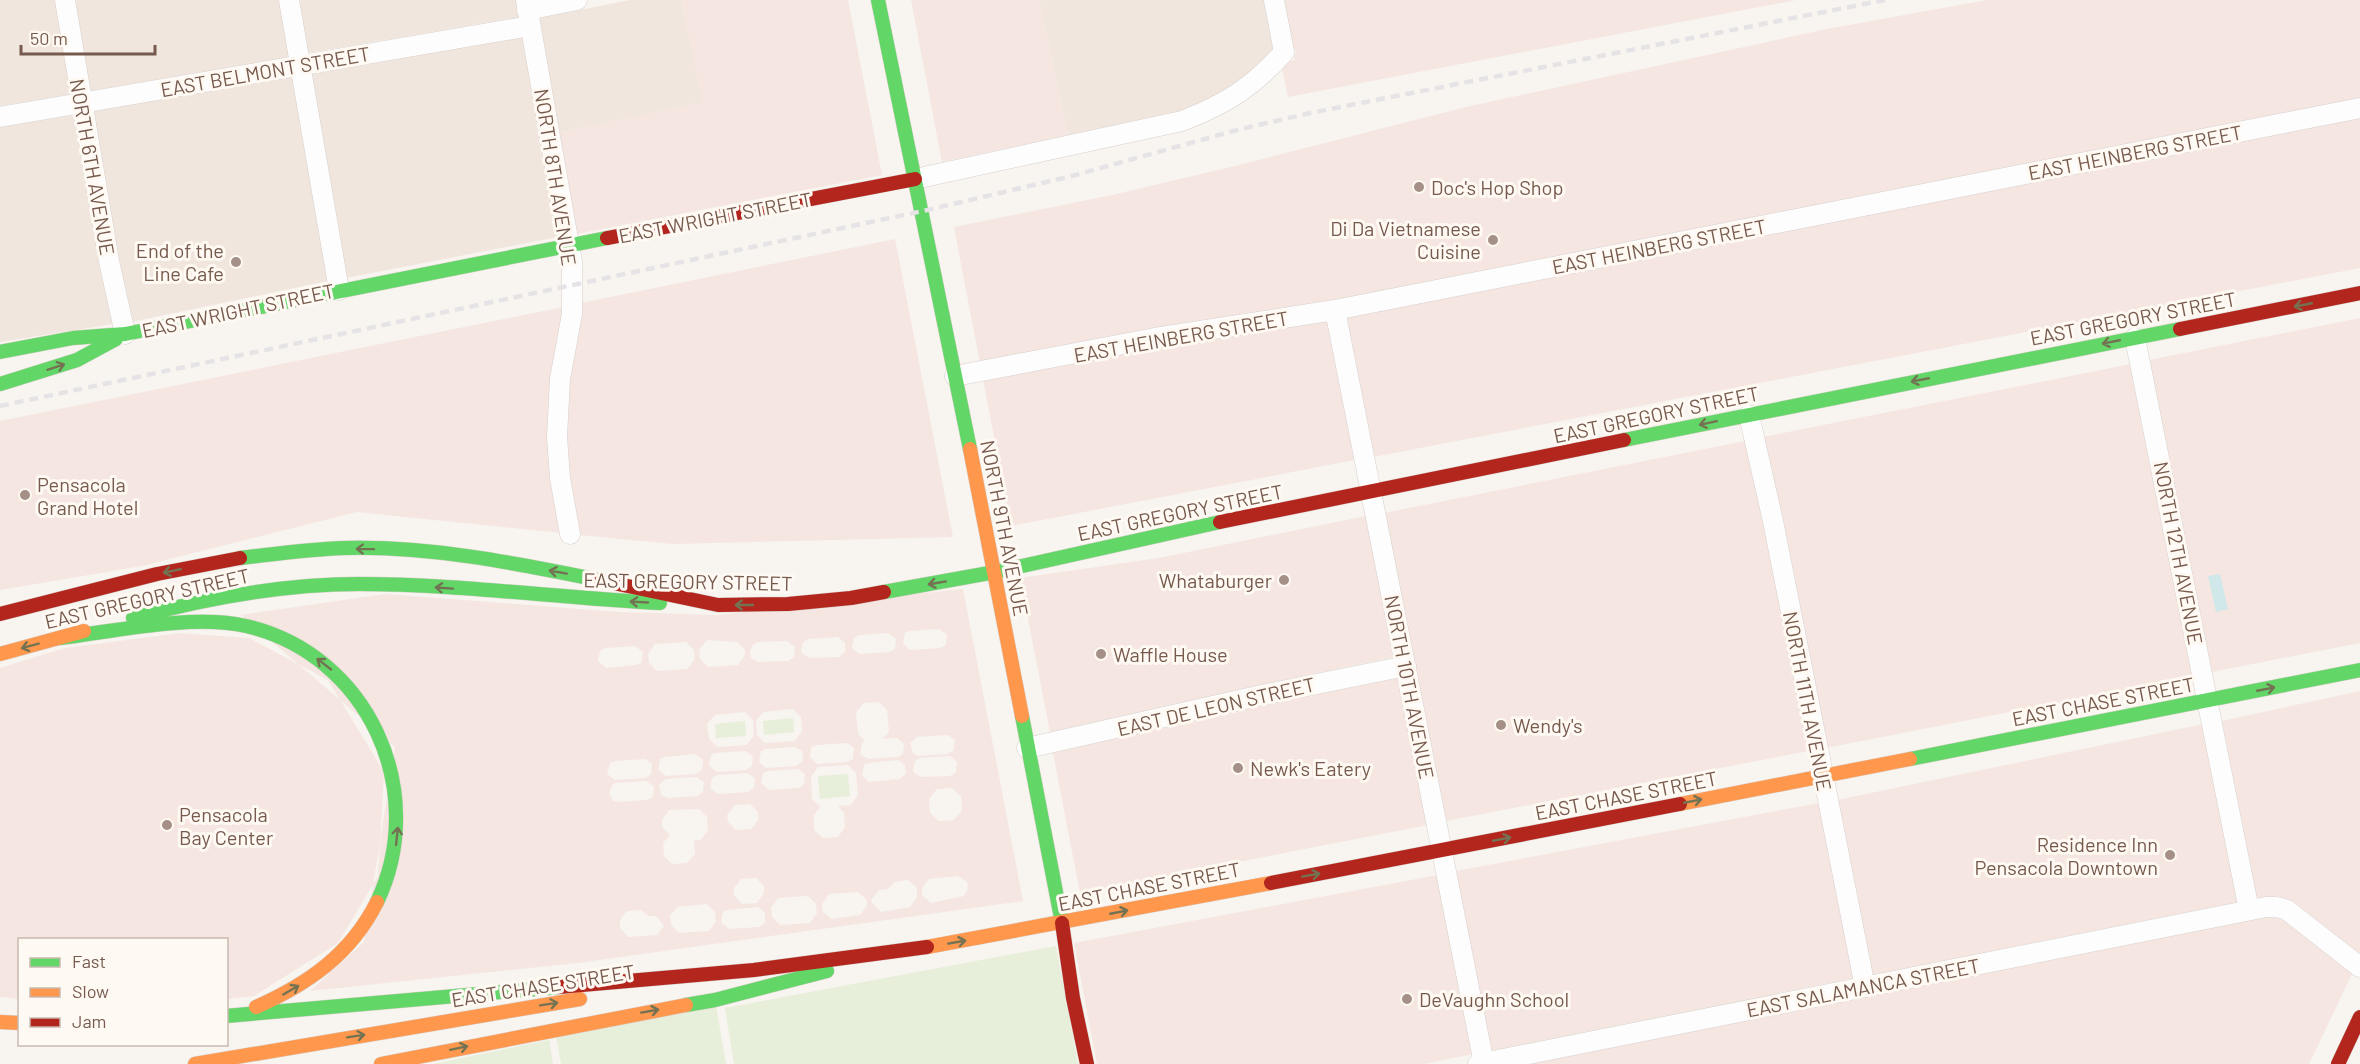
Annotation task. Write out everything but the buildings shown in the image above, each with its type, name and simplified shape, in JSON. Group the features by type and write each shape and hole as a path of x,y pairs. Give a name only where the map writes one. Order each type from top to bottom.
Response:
{"main road":[{"name":"NORTH 9TH AVENUE","path":"878,0 887,55 915,179 995,572 1087,1064"},
{"name":"EAST WRIGHT STREET","path":"0,352 73,338 125,334 339,290 915,179"},
{"name":"EAST GREGORY STREET","path":"0,654 157,611 215,598 258,590 324,585 386,584 620,601 718,605 788,604 851,598 995,572 1370,491 2360,293"},
{"name":"EAST WRIGHT STREET","path":"0,384 77,360 125,334"},
{"path":"0,614 156,574 235,558 344,549 396,550 464,556 584,577 718,605"},
{"path":"60,638 198,621 217,621 252,628 301,649 333,672 360,702 380,735 394,778 398,826 391,865 379,898 344,951 326,967 280,996 232,1016"},
{"name":"EAST CHASE STREET","path":"195,1064 754,970 899,952 1062,923 1443,851 2360,670"},
{"name":"EAST CHASE STREET","path":"381,1064 715,1000 765,989 899,952"},
{"path":"232,1016 754,970"},
{"path":"2338,1064 2360,1017"},
{"path":"0,1022 18,1023"}],"street":[{"name":"NORTH 6TH AVENUE","path":"65,0 109,261 125,334"},
{"path":"290,0 339,290"},
{"name":"EAST BELMONT STREET","path":"0,117 300,65 577,0"},
{"name":"EAST WRIGHT STREET","path":"915,179 1182,121 1209,111 1234,98 1263,76 1284,52 1274,0"},
{"name":"NORTH 8TH AVENUE","path":"528,12 572,262 572,314 559,387 557,437 560,478 570,534"},
{"name":"EAST HEINBERG STREET","path":"955,376 1155,338 1335,310 2360,108"},
{"name":"NORTH 10TH AVENUE","path":"1335,310 1443,851 1482,1064"},
{"name":"NORTH 12TH AVENUE","path":"2135,338 2209,700 2249,910"},
{"name":"NORTH 11TH AVENUE","path":"1749,415 1773,520 1865,987"},
{"name":"EAST DE LEON STREET","path":"1027,748 1262,695 1406,666"},
{"name":"EAST SALAMANCA STREET","path":"1482,1064 2249,910 2277,907 2287,910 2360,967"}],"shaded area":[{"path":"0,0 56,0 72,94 0,106"},
{"path":"74,0 280,0 290,57 90,91"},
{"path":"299,0 517,0 519,17 308,53"},
{"path":"630,0 681,0 703,102 558,133 539,18"},
{"path":"681,0 848,0 882,175 576,234 558,133 702,102"},
{"path":"911,0 1039,0 1068,135 942,162"},
{"path":"1039,0 1265,0 1274,48 1257,68 1230,88 1206,101 1180,111 1068,135"},
{"path":"1283,0 1796,0 1288,97 1282,68 1288,62 1295,60 1294,56 1297,52 1292,47"},
{"path":"1987,0 2360,0 2360,268 1373,457 1342,298 1325,302 1355,460 1011,526 954,227 1112,195 1466,107 1827,29"},
{"path":"523,37 558,237 346,278 311,74"},
{"path":"293,77 328,281 131,322 93,111"},
{"path":"75,115 113,324 0,342 0,127"},
{"path":"895,239 953,537 672,544 580,535 569,476 566,437 567,397 581,303"},
{"path":"563,307 549,395 548,437 561,533 357,512 142,566 0,590 0,421"},
{"path":"2360,318 2360,643 2212,672 2149,360"},
{"path":"2131,364 2194,676 1826,748 1763,437"},
{"path":"1745,441 1764,523 1808,751 1446,821 1384,513"},
{"path":"1366,516 1394,657 1050,732 1020,578 1159,558"},
{"path":"963,589 1023,901 578,963 310,991 364,942 395,747 241,615 385,594 619,612 718,615","holes":["939,629 947,635 946,645 940,648 910,650 903,644 905,633","888,633 896,639 895,649 889,652 860,654 852,648 854,638 859,635","838,637 845,643 845,652 839,657 809,658 801,652 803,642 808,639","707,640 738,642 745,650 745,655 738,665 708,667 700,659 699,650","787,641 795,647 794,657 788,661 758,662 751,658 750,651 758,642","686,642 694,650 695,659 687,669 657,671 649,663 648,654 655,644","635,646 643,652 642,662 636,665 606,668 598,661 600,651 605,648","879,702 887,710 889,732 883,739 897,738 904,744 903,754 898,757 868,759 860,754 862,743 865,741 858,734 856,712 864,703","793,709 801,717 802,731 795,741 765,743 757,735 756,721 763,712","745,712 753,720 754,735 747,745 717,747 709,739 707,724 715,715","948,735 955,740 954,750 948,754 919,756 913,753 910,743 917,737","847,743 854,748 853,759 847,762 817,764 810,757 811,747","795,747 803,752 802,762 796,766 766,768 759,762 761,751","745,751 753,756 752,766 746,770 716,772 709,765 711,755 715,753","695,754 703,760 702,770 696,774 666,776 658,770 660,759","950,756 957,762 956,772 950,776 921,777 913,772 915,761 920,758","645,759 652,764 651,774 645,778 615,780 607,774 610,763","898,760 905,765 906,774 899,779 869,782 862,775 864,765 868,763","848,765 856,773 858,795 851,805 838,806 844,813 845,827 838,837 823,838 814,830 814,815 820,807 812,799 811,777 818,767","798,769 805,774 804,784 799,788 769,790 761,783 763,773","747,773 755,778 754,788 748,792 718,794 710,788 712,778 717,775","696,777 704,782 703,792 697,796 668,798 661,795 659,785 666,779","646,781 654,786 653,797 647,800 613,801 609,793 612,785 616,783","952,788 961,796 962,810 954,820 939,821 930,813 929,799 937,789","750,804 758,812 759,819 751,829 736,830 728,822 727,815 735,805","699,809 707,817 708,830 701,840 694,840 695,854 687,863 672,864 664,856 663,843 670,835 662,827 662,820 669,810","958,876 967,882 968,889 964,896 931,903 922,895 922,888 929,879","756,878 764,886 764,893 757,903 742,904 734,895 734,888 741,879","908,880 917,888 917,897 910,907 881,912 871,900 879,890 888,889 894,882","858,892 867,900 867,905 860,915 831,919 822,911 822,904 829,894","808,896 816,904 817,913 810,923 780,925 772,917 771,908 778,898","707,904 715,912 716,921 709,931 679,933 671,925 670,916 677,907","758,907 765,913 765,923 759,927 729,929 721,922 723,912","641,910 648,916 656,916 664,926 657,935 628,937 620,928 620,920 627,911"]},
{"name":"Pensacola Bay Center","path":"180,633 249,638 328,680 384,772 378,876 338,943 254,996 228,999 228,938 18,938 18,999 0,997 0,668 65,648"},
{"path":"1399,678 1428,825 1080,893 1053,753 1264,705"},
{"path":"2360,691 2360,954 2290,900 2277,896 2256,899 2222,721"},
{"path":"2204,724 2238,902 1872,975 1837,800"},
{"path":"1819,803 1854,978 1491,1051 1456,871"},
{"path":"1438,875 1473,1054 1424,1064 1097,1064 1074,943"},
{"path":"2267,917 2283,919 2352,974 2309,1064 1530,1064"}],"green space":[{"path":"793,718 794,732 764,735 763,721"},
{"path":"745,721 746,736 716,738 715,724"},
{"path":"848,774 850,796 820,799 818,776"},
{"path":"1056,946 1078,1064 734,1064 725,1008"},
{"path":"715,1000 726,1064 561,1064 555,1029"},
{"path":"549,1040 553,1064 433,1064"}],"water":[{"path":"2220,574 2228,609 2216,612 2208,576"}],"railway":[{"path":"0,406 923,211 1072,176 1237,130 1310,113 1885,0"}],"traffic: fast":[{"path":"878,0 970,449"},
{"path":"0,352 73,338 125,334 607,238"},
{"path":"1624,440 2180,329"},
{"path":"0,384 77,360 116,339"},
{"path":"884,592 995,572 1220,522"},
{"path":"240,558 332,549 377,548 441,553 505,562 599,580"},
{"path":"133,618 189,604 273,589 359,584 434,586 660,603"},
{"path":"60,638 153,625 225,623 246,626 289,641 325,665 355,696 377,733 391,773 396,816 392,859 377,902"},
{"path":"1910,759 2360,670"},
{"path":"1022,716 1062,923"},
{"path":"686,1005 715,1000 827,971"},
{"path":"228,1016 559,987"}],"traffic: slow":[{"path":"970,449 1022,716"},
{"path":"0,654 84,631"},
{"path":"1680,804 1910,759"},
{"path":"927,947 1271,883"},
{"path":"256,1007 293,988 341,952 377,902"},
{"path":"195,1064 580,999"},
{"path":"381,1064 686,1005"},
{"path":"0,1022 18,1023"}],"traffic: jam":[{"path":"607,238 915,179"},
{"path":"2180,329 2360,293"},
{"path":"1220,522 1624,440"},
{"path":"0,614 157,574 240,558"},
{"path":"599,580 718,605 788,604 851,598 884,592"},
{"path":"1271,883 1680,804"},
{"path":"1062,923 1073,998 1087,1064"},
{"path":"559,987 754,970 927,947"},
{"path":"2338,1064 2360,1017"}],"place":[{"name":"Doc's Hop Shop","path":"1419,187"},
{"name":"Di Da Vietnamese Cuisine","path":"1493,240"},
{"name":"End of the Line Cafe","path":"236,262"},
{"name":"Pensacola Grand Hotel","path":"25,495"},
{"name":"Whataburger","path":"1284,580"},
{"name":"Waffle House","path":"1101,654"},
{"name":"Wendy's","path":"1501,725"},
{"name":"Newk's Eatery","path":"1238,768"},
{"name":"Pensacola Bay Center","path":"167,825"},
{"name":"Residence Inn Pensacola Downtown","path":"2170,855"},
{"name":"DeVaughn School","path":"1407,999"}]}
